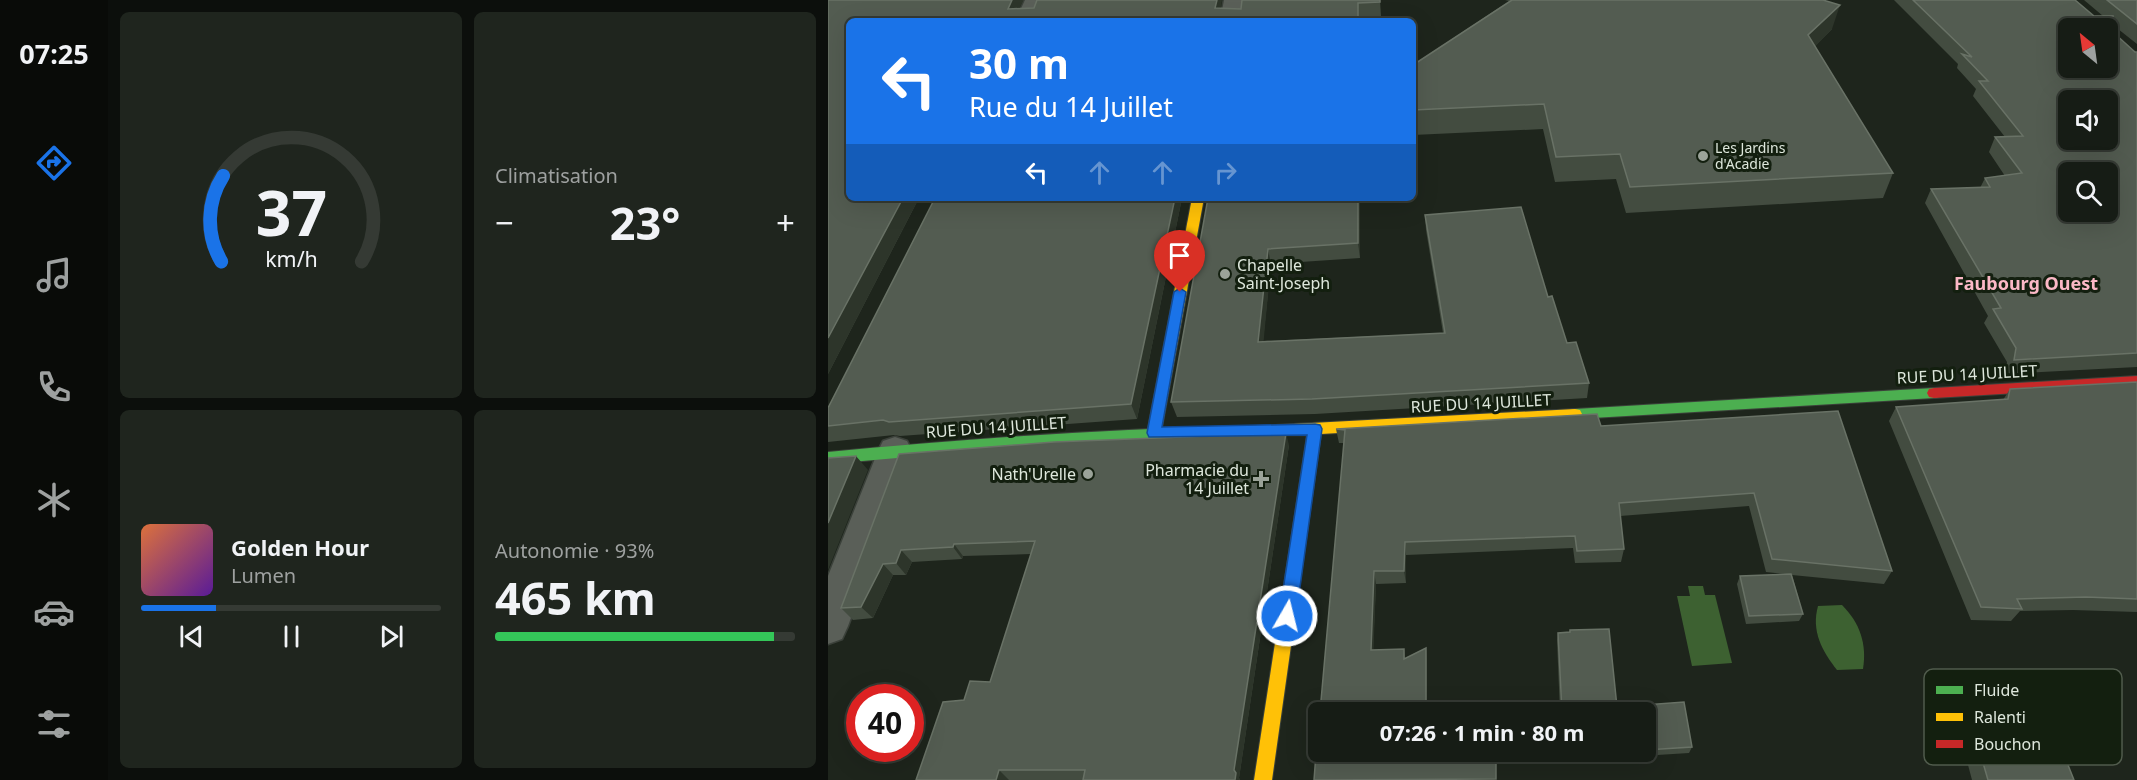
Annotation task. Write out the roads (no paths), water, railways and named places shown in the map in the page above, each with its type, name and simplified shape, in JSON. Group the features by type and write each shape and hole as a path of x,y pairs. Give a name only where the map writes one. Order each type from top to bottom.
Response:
{"street":[{"path":"1027,18 1036,0"},
{"path":"1232,18 1235,0"},
{"path":"1154,433 1197,201"},
{"name":"RUE DU 14 JUILLET","path":"828,458 895,451 1154,433 1315,429 2137,381"},
{"path":"1263,780 1315,429"},
{"path":"828,626 895,451"}],"place":[{"name":"Les Jardins d'Acadie","path":"1703,156"},
{"name":"Chapelle Saint-Joseph","path":"1225,274"},
{"name":"Nath'Urelle","path":"1088,474"},
{"name":"Pharmacie du 14 Juillet","path":"1261,479"}],"district":[{"name":"Faubourg Ouest","path":"2026,284"}]}
